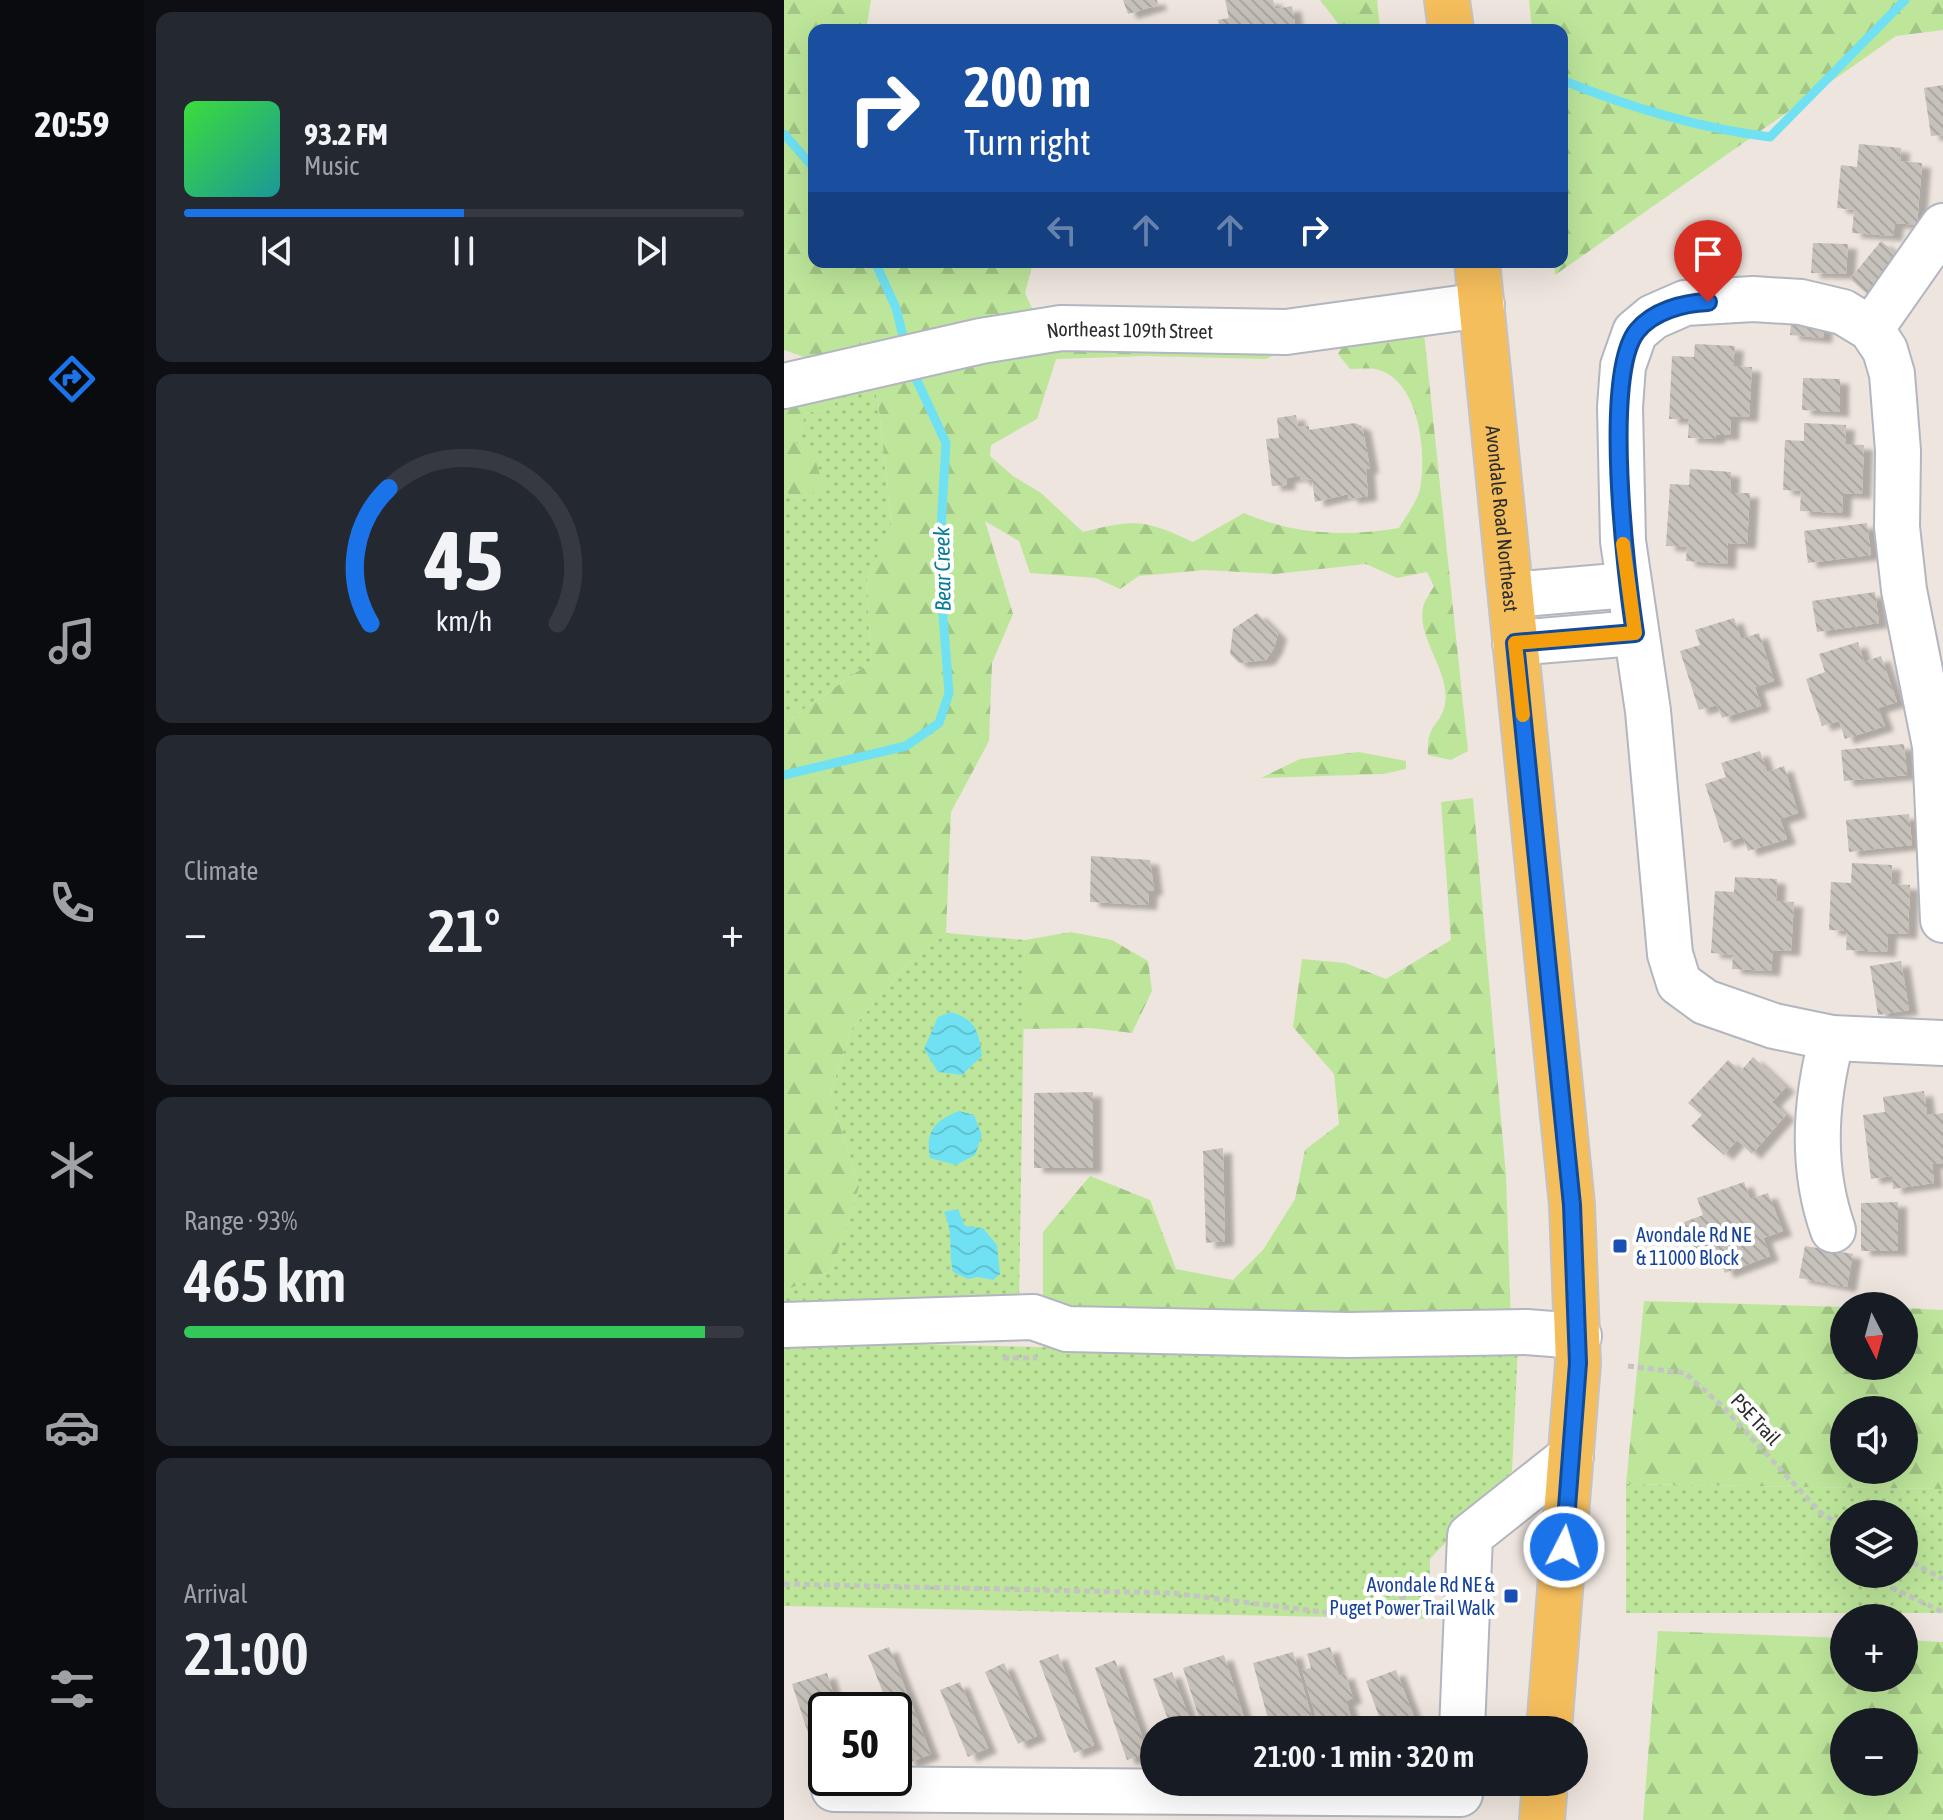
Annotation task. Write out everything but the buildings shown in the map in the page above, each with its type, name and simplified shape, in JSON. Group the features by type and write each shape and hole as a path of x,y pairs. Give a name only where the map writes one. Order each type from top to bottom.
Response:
{"main road":[{"path":"1447,0 1450,24"},
{"name":"Avondale Road Northeast","path":"1478,268 1572,1205 1579,1336 1550,1716"},
{"path":"1542,1820 1544,1796"}],"street":[{"path":"1871,329 1943,226"},
{"path":"1943,920 1935,746 1904,590 1897,527 1898,451 1892,374 1885,350 1871,329 1843,312 1815,305 1753,299 1685,303 1653,317 1635,332 1623,366 1620,407 1628,585 1648,711 1670,954 1679,983 1705,1002 1774,1026 1832,1038 1943,1043"},
{"name":"Northeast 109th Street","path":"784,386 933,351 1061,328 1286,332 1482,305"},
{"path":"1511,595 1628,585"},
{"path":"1515,643 1635,633"},
{"path":"1832,1038 1821,1078 1818,1129 1820,1193 1833,1230"},
{"path":"784,1325 1033,1317 1067,1329 1348,1335 1526,1332 1579,1336"},
{"path":"1463,1716 1470,1536 1571,1456"},
{"path":"912,1790 1459,1799"}],"path":[{"name":"PSE Trail","path":"1628,1366 1685,1373 1721,1405 1822,1514 1830,1518"},
{"path":"1918,1566 1943,1579"},
{"path":"784,1584 1172,1593 1338,1614 1378,1610 1416,1591 1468,1594"},
{"path":"1892,1588 1943,1612"}],"green space":[{"path":"784,0 871,0 867,24 808,24 808,268 1031,268 1025,293 1048,342 1278,353 1266,359 1146,356 1056,359 1037,419 991,445 990,456 1013,476 1041,493 1083,532 1128,523 1150,525 1193,542 1244,513 1282,526 1320,532 1359,533 1399,528 1420,489 1422,457 1417,419 1402,387 1390,375 1375,369 1350,369 1338,354 1351,333 1423,323 1468,751 1451,760 1428,755 1429,737 1443,711 1446,692 1422,620 1424,605 1434,586 1427,572 1397,578 1366,564 1275,574 1205,570 1139,576 1120,589 1096,578 1030,573 1019,541 985,521 1013,614 992,663 989,741 951,812 946,933 903,969 851,1030 830,1094 859,1187 831,1271 784,1291 784,723 871,662 867,579 892,527 878,401 863,349 810,359 784,350"},
{"path":"1320,0 1377,0 1379,24 1338,24"},
{"path":"1529,0 1943,0 1943,30 1896,36 1568,266 1568,24 1531,24"},
{"path":"870,375 878,401 892,528 867,579 871,662 784,723 784,491 801,501 795,442 806,413 834,408 839,385"},
{"path":"839,385 834,408 806,413 795,442 815,458 823,486 801,501 784,491 784,400"},
{"path":"1359,752 1406,761 1406,769 1383,774 1261,778 1300,759"},
{"path":"1473,798 1506,1176 1511,1325 1067,1318 1043,1302 1043,1232 1090,1176 1150,1200 1176,1269 1233,1280 1263,1250 1295,1199 1305,1150 1339,1124 1334,1074 1293,1027 1302,959 1345,963 1386,979 1451,940 1441,802"},
{"path":"1071,932 1112,940 1148,961 1152,991 1132,1033 1091,1028 1022,1029 1025,940"},
{"path":"946,933 1025,940 1019,1300 784,1303 784,1291 831,1271 859,1187 830,1094 851,1030 903,969"},
{"path":"1644,1301 1830,1307 1830,1380 1918,1380 1918,1309 1943,1310 1943,1489 1626,1484"},
{"path":"784,1341 1168,1350 1518,1346 1512,1471 1430,1559 1430,1619 784,1606"},
{"path":"1626,1484 1943,1489 1943,1613 1918,1613 1918,1604 1830,1604 1830,1613 1626,1613"},
{"path":"1658,1631 1830,1637 1830,1692 1918,1692 1918,1641 1943,1642 1943,1820 1643,1820"}],"water":[{"path":"951,1012 971,1023 981,1047 982,1056 962,1075 938,1072 924,1049 938,1017"},
{"path":"959,1111 974,1115 982,1135 975,1155 956,1165 930,1158 929,1140 934,1128"},
{"path":"958,1209 965,1226 983,1228 997,1245 1000,1274 993,1280 968,1279 953,1272 949,1227 944,1212"}],"waterway":[{"path":"1568,82 1664,115 1770,137 1905,0"},
{"name":"Bear Creek","path":"784,134 808,161"},
{"name":"Bear Creek","path":"878,268 896,308 906,348"},
{"name":"Bear Creek","path":"784,775 906,746 939,723 949,693 939,564 946,443 912,370"}],"slow traffic":[{"path":"1523,715 1515,643 1635,633 1623,544"}],"place":[{"name":"Avondale Rd NE & 11000 Block","path":"1620,1246"},
{"name":"Avondale Rd NE & Puget Power Trail Walk","path":"1511,1596"}],"route":[{"path":"1564,1547 1579,1336 1572,1205 1515,643 1635,633 1623,541 1620,407 1623,366 1635,332 1653,317 1685,303 1708,302"}]}
